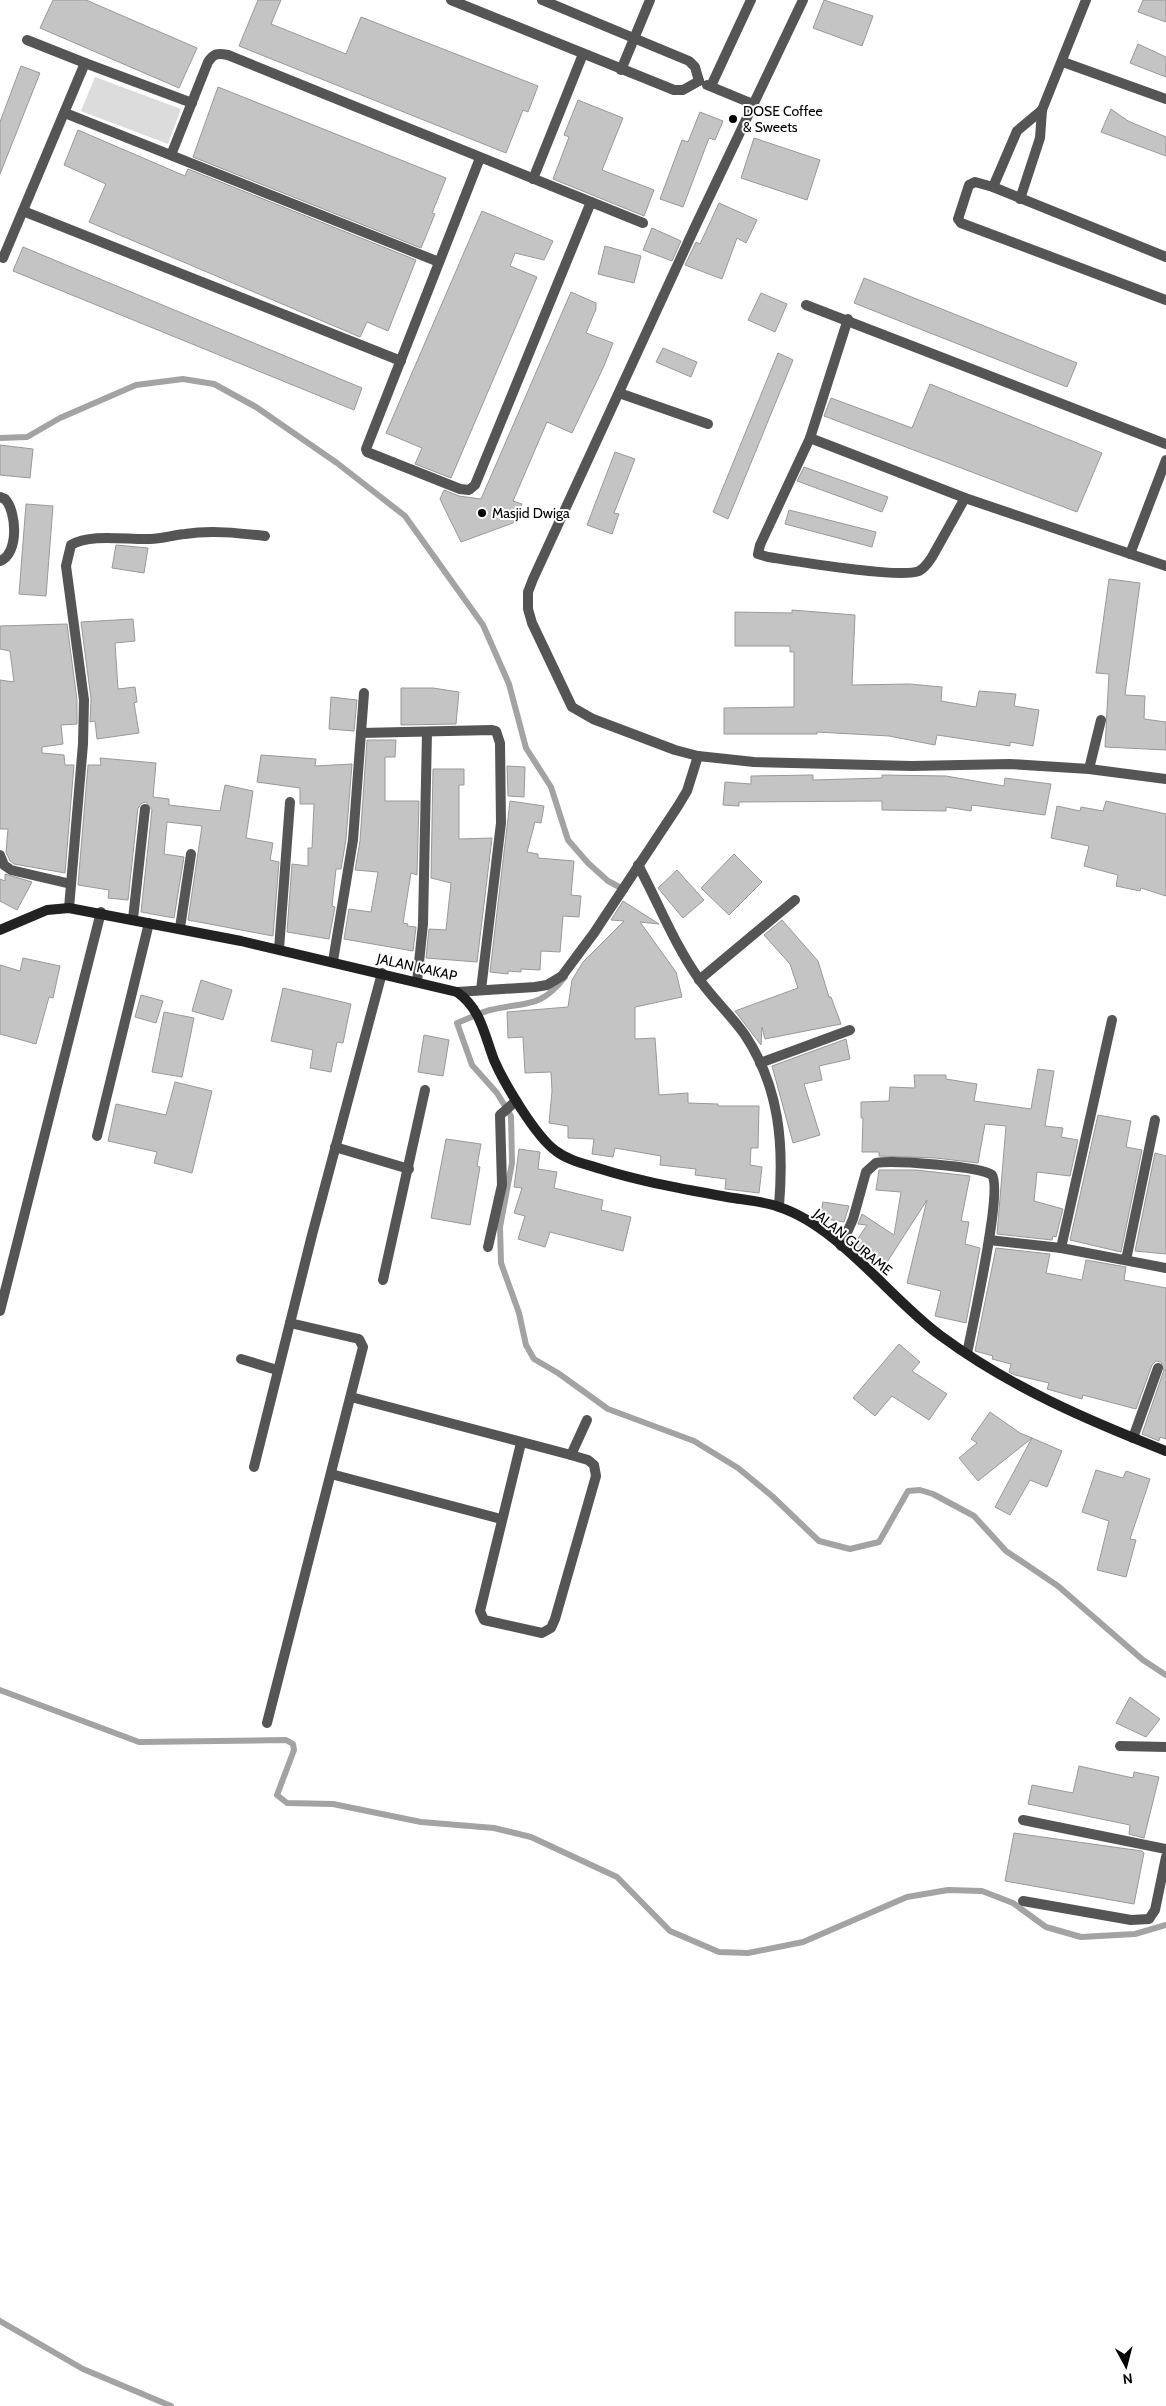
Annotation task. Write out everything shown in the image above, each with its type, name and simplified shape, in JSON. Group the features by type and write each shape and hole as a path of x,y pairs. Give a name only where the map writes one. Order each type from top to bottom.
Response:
{"street":[{"path":"451,0 674,90 683,90 699,81"},
{"path":"542,0 690,61 695,67 699,81"},
{"path":"622,70 650,0"},
{"path":"711,86 751,0"},
{"path":"802,0 528,592 528,609 532,624 548,661 576,711 675,750 698,756 754,762 807,764 912,766 965,763 1089,769 1166,779"},
{"path":"1020,198 1040,138 1042,110 1063,62 1086,0"},
{"path":"27,40 192,103"},
{"path":"171,156 212,56 218,53 228,55 643,223"},
{"path":"533,179 583,54"},
{"path":"1063,62 1166,99"},
{"path":"3,258 85,63"},
{"path":"699,81 754,104"},
{"path":"993,187 1018,130 1042,110"},
{"path":"65,113 440,262"},
{"path":"480,158 366,449 367,452 460,489 470,490 476,485 591,202"},
{"path":"1166,257 993,187 976,182 969,185 958,219 959,222 1166,300"},
{"path":"23,211 401,361"},
{"path":"806,305 1166,444"},
{"path":"848,320 810,438 760,544 758,554 761,556 892,573 917,571 926,566 966,498"},
{"path":"619,393 708,424"},
{"path":"810,438 966,498 1166,566"},
{"path":"1130,554 1166,460"},
{"path":"0,498 6,499 10,505 13,530 10,552 7,558 0,561"},
{"path":"69,908 83,744 84,700 66,566 71,545 76,542 106,539 151,539 206,533 238,533 265,536"},
{"path":"333,961 353,840 364,693"},
{"path":"1089,769 1101,720"},
{"path":"361,734 492,730 498,735 501,823 481,990"},
{"path":"417,982 422,924 427,732"},
{"name":"JALAN KAKAP","path":"0,930 47,910 69,908 101,912 279,949 457,992 541,986 562,976 594,933 687,791 698,756"},
{"path":"279,949 290,802"},
{"path":"132,919 145,809"},
{"path":"180,928 191,854"},
{"path":"0,855 4,865 11,870 71,884"},
{"path":"638,865 699,980 733,1018 760,1062 777,1108 781,1158 779,1206"},
{"path":"699,980 796,900"},
{"path":"0,1312 101,912"},
{"path":"98,1136 149,922"},
{"path":"254,1467 277,1370 382,973"},
{"name":"JALAN GURAME","path":"457,992 467,999 475,1010 485,1030 494,1060 513,1104 555,1151 573,1160 625,1176 779,1206 802,1218 841,1246 939,1335 967,1354 1023,1388 1166,1451"},
{"path":"1061,1248 1112,1020"},
{"path":"760,1062 850,1030"},
{"path":"383,1280 425,1090"},
{"path":"488,1247 502,1185 501,1113 513,1104"},
{"path":"1126,1260 1155,1120"},
{"path":"335,1147 409,1169"},
{"path":"841,1246 853,1219 866,1172 872,1165 880,1162 963,1168 985,1171 992,1175 995,1184 989,1240 967,1354"},
{"path":"989,1240 1061,1248 1166,1268"},
{"path":"267,1723 352,1397 363,1347 360,1340 290,1323"},
{"path":"241,1359 277,1370"},
{"path":"1133,1438 1158,1368"},
{"path":"352,1397 521,1444 571,1455 590,1461 594,1465 596,1473 555,1619 551,1628 546,1632 532,1632 484,1620 480,1605 521,1444"},
{"path":"571,1455 587,1420"},
{"path":"331,1474 501,1519"},
{"path":"1120,1746 1166,1747"},
{"path":"1023,1820 1166,1849"},
{"path":"1023,1902 1131,1920 1149,1919 1155,1910 1166,1857"}],"shaded area":[{"path":"95,77 181,109 168,144 81,111"}],"building":[{"path":"53,0 86,0 197,48 179,88 40,28"},
{"path":"258,0 281,0 271,24 346,54 361,17 538,86 528,112 523,110 506,153 239,46"},
{"path":"824,0 873,16 862,46 813,28"},
{"path":"1143,0 1166,0 1166,22 1138,12"},
{"path":"1138,44 1166,57 1166,77 1130,63"},
{"path":"21,66 40,73 0,174 0,122"},
{"path":"218,87 446,178 432,213 435,214 421,248 193,157"},
{"path":"578,100 623,118 602,170 654,190 644,216 553,179 569,137 564,135"},
{"path":"1111,109 1128,121 1166,137 1166,156 1101,132"},
{"path":"700,112 723,121 715,140 709,138 683,207 660,199 682,140 688,142"},
{"path":"78,130 185,176 188,169 416,260 388,331 367,322 360,337 89,222 106,184 64,165"},
{"path":"754,138 820,160 807,200 741,178"},
{"path":"719,203 757,220 746,243 737,238 722,279 685,265 696,242 700,244"},
{"path":"482,211 553,241 544,260 515,253 510,266 537,277 451,478 415,464 422,448 386,433"},
{"path":"652,228 681,241 672,261 643,250"},
{"path":"605,246 641,256 634,283 598,274"},
{"path":"23,247 362,388 354,410 13,271"},
{"path":"864,278 1077,363 1067,387 854,303"},
{"path":"571,292 596,303 596,309 586,333 613,343 604,366 572,433 547,422 513,501 522,504 513,523 461,542 440,499 444,490 459,496 481,499"},
{"path":"761,293 787,304 775,332 748,320"},
{"path":"663,348 697,362 691,377 656,362"},
{"path":"778,353 793,360 728,519 713,512"},
{"path":"930,384 1102,453 1077,512 824,416 831,398 912,428"},
{"path":"0,445 33,449 30,478 0,475"},
{"path":"615,452 635,459 614,513 619,514 612,534 587,525"},
{"path":"804,467 888,497 882,512 797,481"},
{"path":"26,504 53,506 46,596 19,594"},
{"path":"789,510 876,532 872,547 785,524"},
{"path":"116,545 148,548 144,573 112,568"},
{"path":"1109,579 1140,583 1125,695 1145,696 1144,719 1166,722 1166,750 1105,747 1109,674 1096,673"},
{"path":"792,610 855,615 852,685 909,684 942,687 941,701 976,707 979,691 1016,694 1014,706 1039,710 1033,746 1010,742 1010,746 937,735 935,745 889,736 817,732 817,734 724,734 724,708 794,707 794,652 790,652 790,646 735,646 735,612 792,613"},
{"path":"133,619 135,641 115,643 118,689 135,687 137,702 134,703 139,733 97,739 95,721 90,722 91,699 81,622"},
{"path":"67,624 77,700 77,724 61,725 63,744 42,747 42,753 64,755 65,765 74,765 65,873 14,864 10,861 6,852 8,829 0,829 0,680 14,682 10,651 0,649 0,626"},
{"path":"401,688 433,688 459,692 456,724 401,725"},
{"path":"331,697 357,700 354,731 329,729"},
{"path":"367,740 396,740 395,757 385,757 385,801 419,801 417,875 411,873 403,923 408,924 407,926 416,927 413,951 344,939 349,909 371,912 378,872 355,870 360,841"},
{"path":"261,755 316,759 315,766 352,764 346,839 341,869 336,869 332,906 335,907 329,939 287,932 292,864 308,866 308,848 312,848 314,804 300,804 300,788 257,782"},
{"path":"100,758 156,763 153,797 169,799 169,805 220,811 225,785 253,791 246,838 273,843 270,860 279,862 273,936 188,920 202,826 167,822 164,854 184,857 174,918 141,912 152,810 146,802 142,803 138,808 128,900 108,898 109,890 78,885 88,765 101,765"},
{"path":"507,766 525,767 524,797 508,796"},
{"path":"433,769 464,769 464,785 459,785 459,839 492,838 477,962 426,958 429,929 446,930 451,883 431,878"},
{"path":"813,775 813,780 882,778 882,775 946,776 1004,786 1005,778 1051,784 1045,815 972,805 971,811 946,807 946,811 882,810 882,801 739,802 739,806 723,805 725,782 751,784 751,776"},
{"path":"510,801 544,806 541,823 535,822 527,852 538,854 538,858 574,861 571,895 581,896 579,917 563,916 560,952 541,951 540,970 521,969 521,972 508,971 508,974 490,972"},
{"path":"1106,801 1166,814 1166,896 1141,888 1140,891 1116,886 1118,875 1084,866 1089,846 1051,838 1057,806 1080,811 1081,807 1103,811"},
{"path":"734,854 762,882 729,915 701,888"},
{"path":"677,870 704,900 683,918 658,888"},
{"path":"5,874 32,882 17,910 0,901 0,879 5,881"},
{"path":"623,901 659,924 640,922 676,972 682,997 635,1007 635,1039 655,1038 659,1095 688,1093 688,1103 718,1104 718,1106 759,1106 758,1148 751,1148 750,1165 762,1167 759,1193 725,1189 726,1179 695,1175 696,1169 660,1165 661,1156 615,1148 613,1157 592,1154 594,1139 568,1138 568,1126 549,1123 552,1091 551,1072 525,1073 523,1037 508,1038 507,1012 568,1007 572,980 583,962 624,921 611,920"},
{"path":"782,920 818,961 829,997 831,997 841,1024 765,1039 762,1027 761,1045 735,1011 798,988 790,964 764,935"},
{"path":"23,958 60,966 53,998 49,997 36,1044 0,1034 0,965 20,971"},
{"path":"201,980 232,990 223,1020 192,1011"},
{"path":"283,988 351,1004 343,1043 337,1042 331,1072 310,1068 313,1050 271,1041"},
{"path":"141,995 163,1001 156,1023 135,1017"},
{"path":"164,1012 194,1018 182,1077 152,1072"},
{"path":"424,1035 449,1040 443,1076 418,1072"},
{"path":"846,1039 850,1059 819,1066 822,1080 804,1084 820,1135 793,1143 772,1066"},
{"path":"1038,1069 1054,1071 1045,1126 1063,1128 1061,1137 1078,1140 1070,1176 1037,1172 1034,1201 1063,1209 1056,1237 1053,1236 1052,1240 997,1234 1006,1126 985,1124 978,1163 936,1158 879,1156 879,1152 862,1152 863,1118 861,1118 861,1102 889,1101 890,1087 915,1088 914,1075 946,1075 946,1079 977,1084 974,1101 1031,1109"},
{"path":"175,1082 212,1091 192,1173 154,1163 157,1152 108,1141 116,1104 166,1115"},
{"path":"1098,1115 1131,1121 1126,1147 1142,1150 1121,1252 1070,1240"},
{"path":"446,1139 481,1144 477,1166 480,1167 470,1225 431,1218"},
{"path":"519,1149 540,1152 538,1169 557,1172 554,1188 603,1200 601,1210 631,1217 623,1251 550,1232 545,1247 518,1239 525,1216 514,1213 522,1188 514,1187"},
{"path":"1155,1153 1166,1156 1166,1254 1135,1251"},
{"path":"879,1170 916,1170 970,1176 961,1221 969,1222 965,1244 980,1248 966,1323 935,1316 941,1291 907,1283 927,1200 882,1270 853,1246 867,1225 858,1224 862,1214 894,1235 901,1192 876,1190"},
{"path":"823,1202 849,1206 844,1222 820,1218"},
{"path":"996,1248 1050,1254 1046,1273 1082,1280 1086,1260 1126,1267 1124,1280 1166,1288 1166,1439 1160,1437 1159,1441 1142,1434 1164,1370 1161,1362 1156,1361 1152,1365 1136,1409 1083,1395 1082,1399 1047,1389 1049,1383 1015,1375 1009,1372 1011,1364 992,1359 993,1356 975,1351"},
{"path":"899,1344 920,1362 912,1371 947,1394 929,1420 892,1396 875,1416 853,1398"},
{"path":"990,1412 1020,1433 1032,1438 978,1481 959,1458 977,1443 971,1439"},
{"path":"1032,1438 1062,1451 1047,1487 1030,1480 1010,1515 995,1507"},
{"path":"1096,1470 1123,1478 1126,1471 1150,1479 1130,1539 1136,1540 1126,1577 1097,1570 1109,1521 1082,1512"},
{"path":"1130,1697 1160,1719 1146,1737 1116,1723"},
{"path":"1079,1766 1133,1778 1134,1772 1159,1777 1144,1838 1129,1834 1130,1825 1028,1804 1032,1785 1073,1793"},
{"path":"1014,1833 1142,1851 1144,1853 1134,1904 1005,1881"}],"waterway":[{"path":"0,438 27,437 60,418 136,385 183,379 214,384 256,407 337,463 405,516 483,625 509,684 526,748 551,787 568,840 588,863 608,881 625,890"},
{"path":"565,977 556,988 539,1000 490,1010 457,1023 472,1065 497,1093 511,1116 512,1163 500,1227 501,1263 519,1313 526,1345 534,1359 558,1373 608,1409 694,1441 738,1468 772,1496 819,1541 850,1549 879,1542 908,1491 920,1490 933,1494 974,1516 1006,1551 1058,1586 1143,1660 1166,1675"},
{"path":"0,1690 139,1742 286,1740 293,1744 294,1750 277,1795 287,1803 333,1804 421,1822 494,1828 531,1837 617,1877 670,1931 719,1952 748,1953 803,1942 907,1897 948,1890 982,1891 1013,1903 1046,1927 1081,1937 1135,1934 1166,1925"},
{"path":"0,2321 83,2369 171,2406"}],"place":[{"name":"DOSE Coffee & Sweets","path":"733,119"},
{"name":"Masjid Dwiga","path":"482,513"}]}
